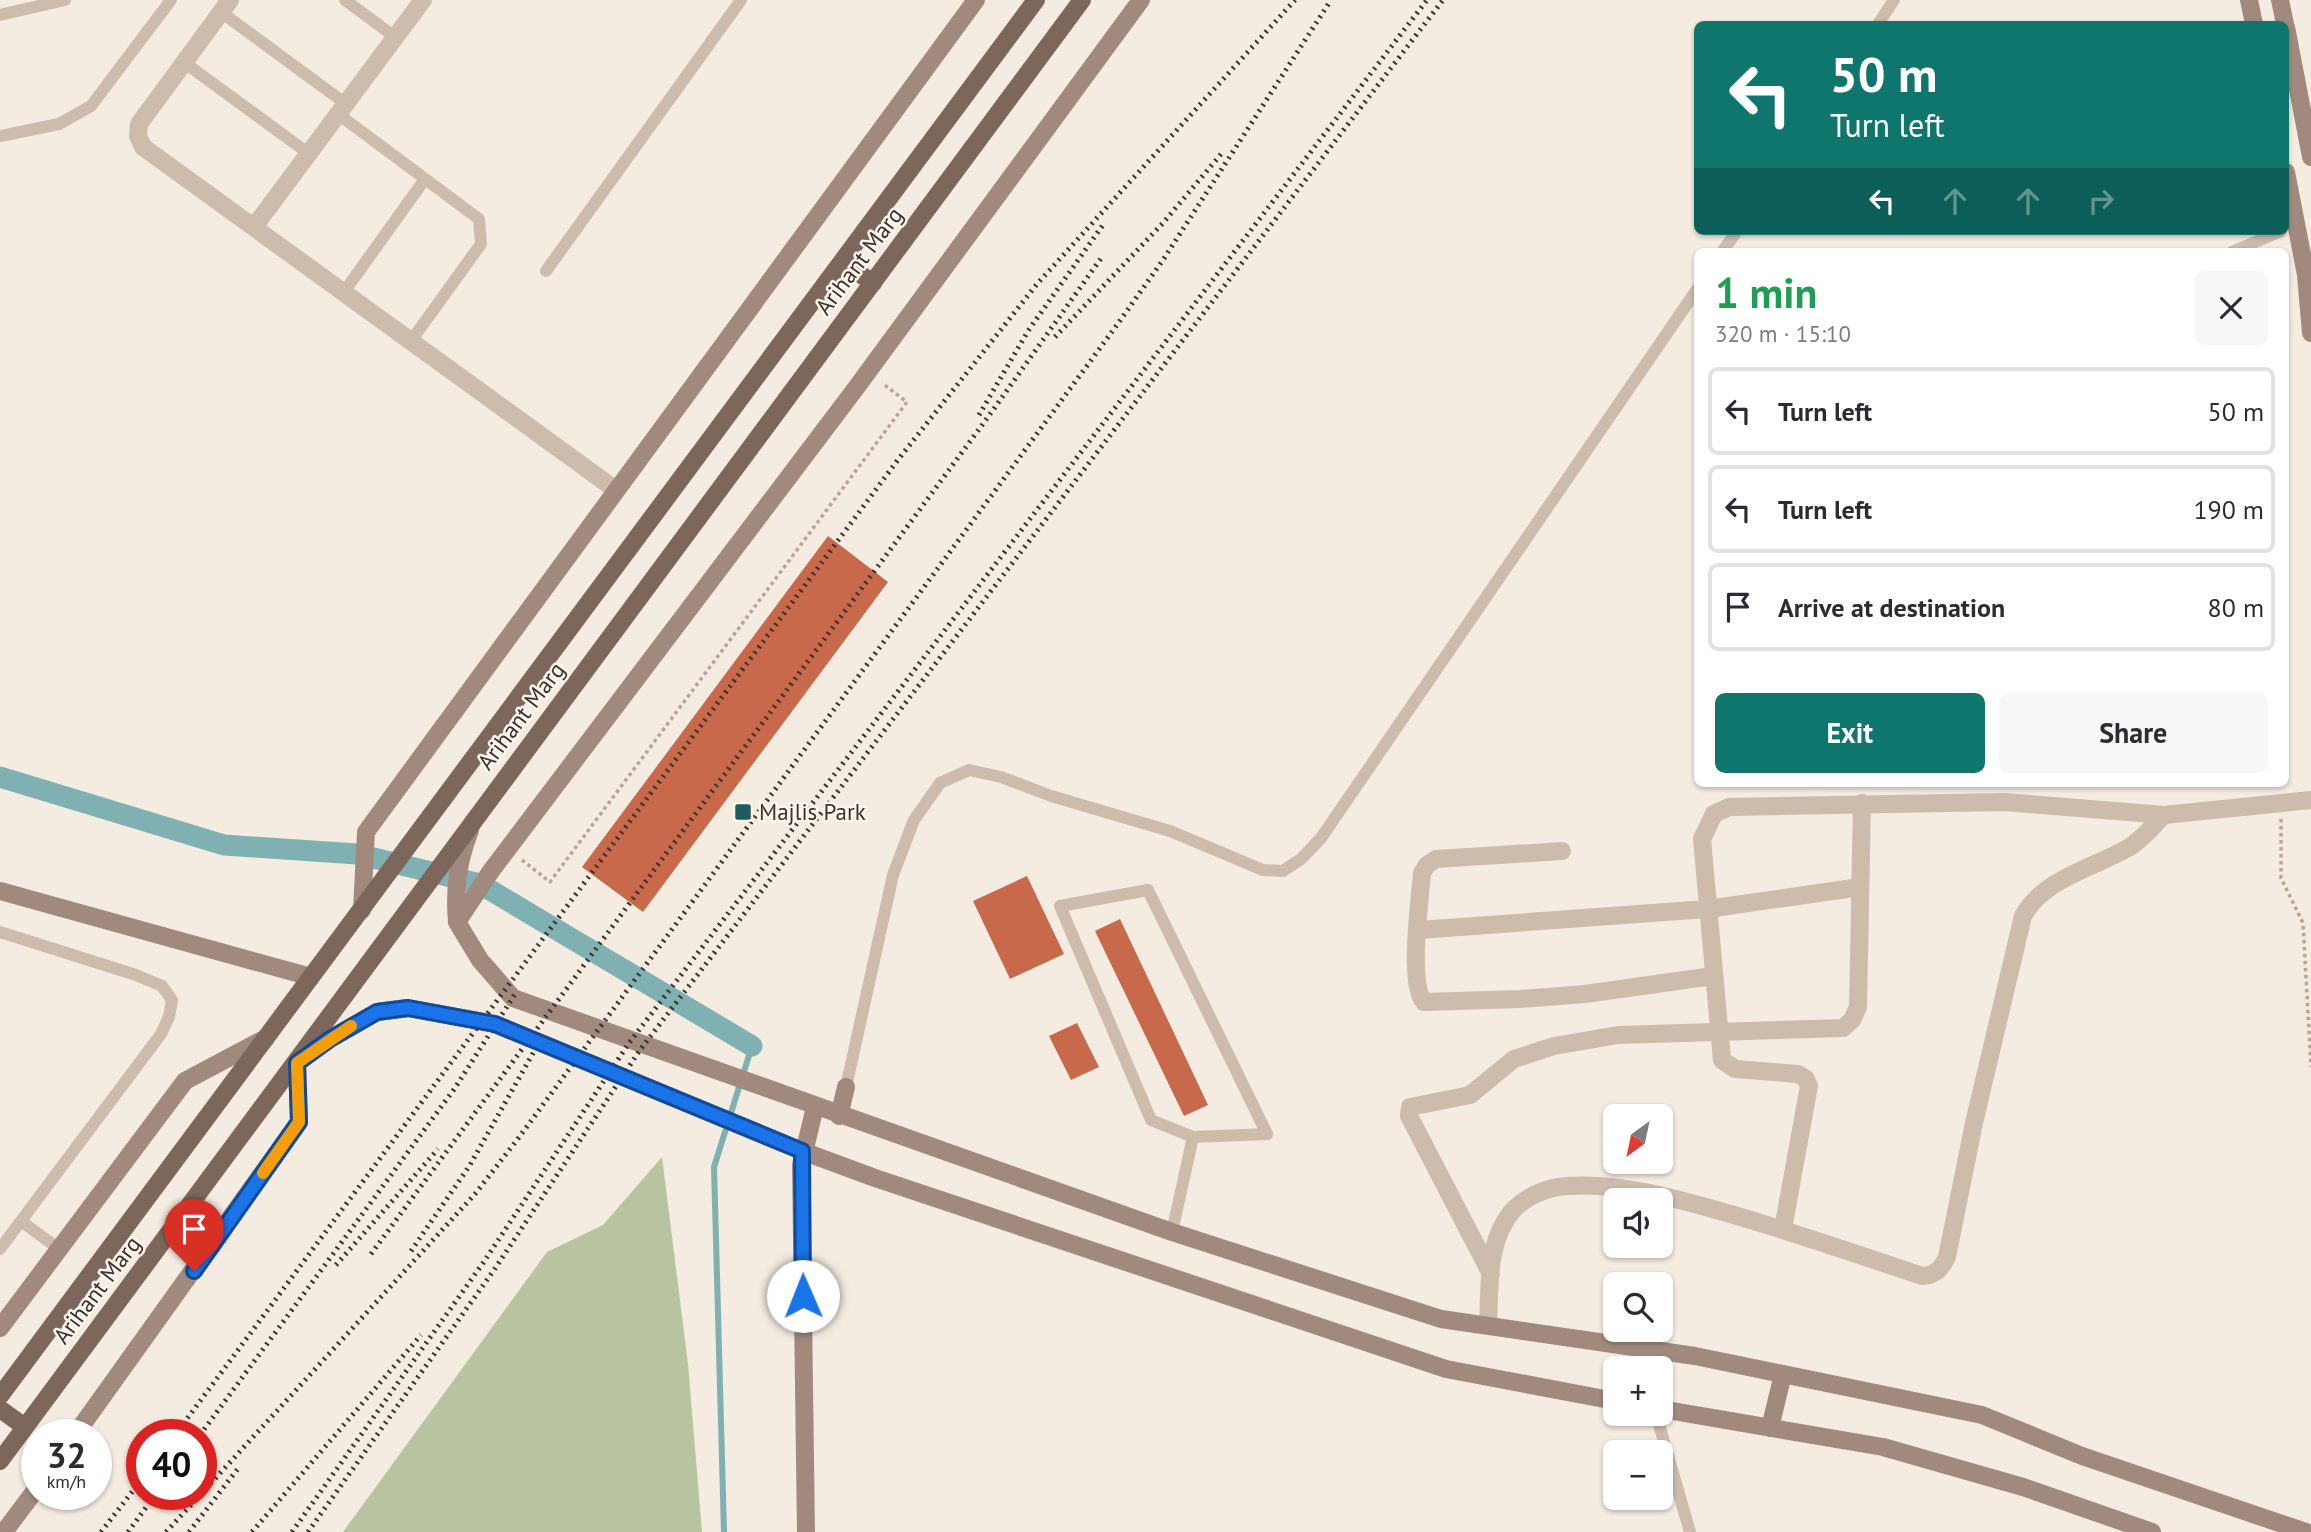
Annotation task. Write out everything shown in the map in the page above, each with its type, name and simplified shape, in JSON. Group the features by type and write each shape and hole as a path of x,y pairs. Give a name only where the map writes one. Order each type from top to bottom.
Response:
{"main road":[{"name":"Arihant Marg","path":"0,1396 1035,0"},
{"name":"Arihant Marg","path":"31,1419 1082,0"},
{"path":"843,262 873,283"},
{"path":"0,1409 21,1424"},
{"name":"Arihant Marg","path":"0,1461 21,1432"}],"street":[{"path":"254,227 423,0"},
{"path":"364,903 366,832 976,0"},
{"path":"457,922 506,848 868,372 1141,0"},
{"path":"2249,0 2253,21"},
{"path":"2280,0 2284,21"},
{"path":"226,6 139,124 138,136 143,147 615,490"},
{"path":"2289,46 2311,157"},
{"path":"2289,230 2308,274 2311,333"},
{"path":"1783,1230 1809,1086 1806,1079 1798,1074 1727,1066 1722,1060 1702,839 1706,825 1714,814 1729,807 2005,802 2164,815 2311,800"},
{"path":"1490,1274 1409,1116 1409,1107 1470,1095 1514,1059 1554,1046 1618,1035 1834,1030 1852,1020 1858,1007 1862,803"},
{"path":"1488,1326 1490,1274 1496,1239 1516,1208 1534,1194 1566,1186 1627,1190 1686,1201 1922,1276 1931,1275 1941,1269 1947,1257 1973,1123 2024,916 2032,899 2131,847 2164,815"},
{"path":"473,823 459,860 454,891 457,922 480,960 513,998 839,1116 1172,1232 1441,1319 1695,1356 1982,1415 2082,1456 2306,1532"},
{"path":"1562,850 1436,859 1427,865 1422,873 1419,930 1418,990 1424,1002 1431,1004 1585,994 1713,976"},
{"path":"1419,930 1707,909 1860,887"},
{"path":"0,891 311,977"},
{"path":"86,1419 299,1122 297,1063 330,1039 377,1012 408,1008 495,1024 802,1151 1446,1369 1603,1399"},
{"path":"0,1328 185,1081 266,1038"},
{"path":"839,1116 846,1087"},
{"path":"806,1532 802,1151 816,1107"},
{"path":"1770,1428 1783,1374"},
{"path":"1673,1411 1883,1447 2024,1487 2152,1532"},
{"path":"4,1532 21,1509"}],"lane":[{"path":"0,15 65,0"},
{"path":"0,136 59,124 91,106 171,0"},
{"path":"345,0 395,37"},
{"path":"546,271 741,0"},
{"path":"1880,21 1894,0"},
{"path":"226,6 425,179 479,219 481,244 411,341"},
{"path":"185,63 308,153"},
{"path":"344,292 425,179"},
{"path":"2241,248 2272,235"},
{"path":"846,1087 893,875 914,820 940,783 969,770 1001,777 1051,796 1170,831 1263,870 1283,871 1301,859 1321,838 1694,294"},
{"path":"1148,890 1267,1134 1193,1137 1152,1120 1060,906 1148,890"},
{"path":"0,932 136,975 162,986 172,1000 169,1017 161,1034 0,1249"},
{"path":"1172,1232 1193,1137"},
{"path":"21,1221 59,1250"},
{"path":"1659,1426 1690,1532"}],"path":[{"path":"506,848 550,882 907,402 868,372"},
{"path":"2281,803 2281,878 2303,923 2311,1067"}],"green space":[{"path":"662,1157 688,1364 702,1532 343,1532 547,1252 603,1225"}],"building":[{"path":"828,536 888,582 643,912 582,867"},
{"path":"1027,876 1064,954 1010,979 973,901"},
{"path":"1120,919 1208,1105 1184,1116 1095,931"},
{"path":"1077,1023 1099,1067 1071,1080 1049,1036"}],"waterway":[{"path":"0,777 224,845 357,854 480,884 752,1046"},
{"path":"724,1532 714,1167 752,1046"}],"railway":[{"path":"187,1419 897,461 1037,284 1295,0"},
{"path":"217,1476 475,1194 517,1140 1114,329 1163,260 1331,0"},
{"path":"292,1532 483,1263 629,1043 1427,0"},
{"path":"308,1532 494,1270 640,1050 1443,0"},
{"path":"1055,337 1163,223 1222,153"},
{"path":"979,415 1028,331 1105,222"},
{"path":"371,1254 988,417 1102,257"},
{"path":"212,1419 455,1088 515,994"},
{"path":"411,1251 470,1165 541,1039"},
{"path":"336,1265 438,1149"},
{"path":"252,1532 421,1335"},
{"path":"189,1532 240,1466"},
{"path":"101,1532 126,1500"},
{"path":"128,1532 144,1510"},
{"path":"166,1532 186,1510"}],"slow traffic":[{"path":"263,1173 299,1122 297,1063 351,1026"}],"place":[{"name":"Majlis Park","path":"743,812"}],"route":[{"path":"194,1271 299,1122 297,1063 330,1039 377,1012 408,1008 495,1024 802,1151 803,1296"}]}
